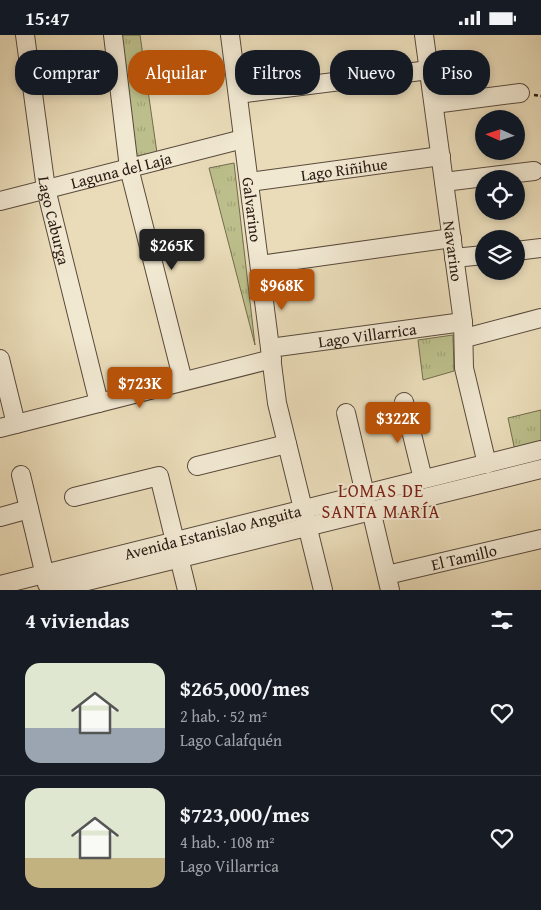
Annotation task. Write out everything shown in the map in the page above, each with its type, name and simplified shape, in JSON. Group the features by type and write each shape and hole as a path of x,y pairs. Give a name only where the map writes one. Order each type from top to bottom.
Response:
{"street":[{"name":"Lago Caburga","path":"25,35 46,189 99,403"},
{"path":"113,35 129,168 183,381"},
{"name":"Galvarino","path":"230,35 235,72"},
{"name":"Navarino","path":"424,35 426,50"},
{"path":"320,83 423,70"},
{"path":"434,103 520,93"},
{"name":"Galvarino","path":"238,95 277,403 321,590"},
{"name":"Navarino","path":"433,95 464,330 464,368 487,463"},
{"name":"Laguna del Laja","path":"0,201 243,139"},
{"name":"Lago Riñihue","path":"249,182 441,156"},
{"path":"444,182 534,171"},
{"path":"260,265 452,238"},
{"path":"525,250 541,248"},
{"path":"454,258 475,256"},
{"name":"Lago Villarrica","path":"8,426 183,381 271,354 464,330 541,318"},
{"path":"0,359 8,426"},
{"path":"404,402 423,479"},
{"path":"346,413 365,493"},
{"path":"198,466 287,445"},
{"name":"Avenida Estanislao Anguita","path":"48,585 175,541 541,450"},
{"name":"Avenida Estanislao Anguita","path":"0,585 48,585 179,558 541,469"},
{"path":"20,475 48,585"},
{"path":"74,497 158,476 187,590"},
{"path":"0,517 29,509"},
{"path":"371,510 389,583"},
{"name":"El Tamillo","path":"389,583 541,539"}],"green space":[{"path":"118,35 140,35 142,50 128,50 128,95 149,95 157,153 133,161"},
{"path":"234,163 255,345 209,168"},
{"path":"453,335 454,371 423,380 418,340"},
{"path":"541,410 541,444 515,451 508,418"}],"district":[{"name":"LOMAS DE SANTA MARÍA","path":"381,500"}]}
